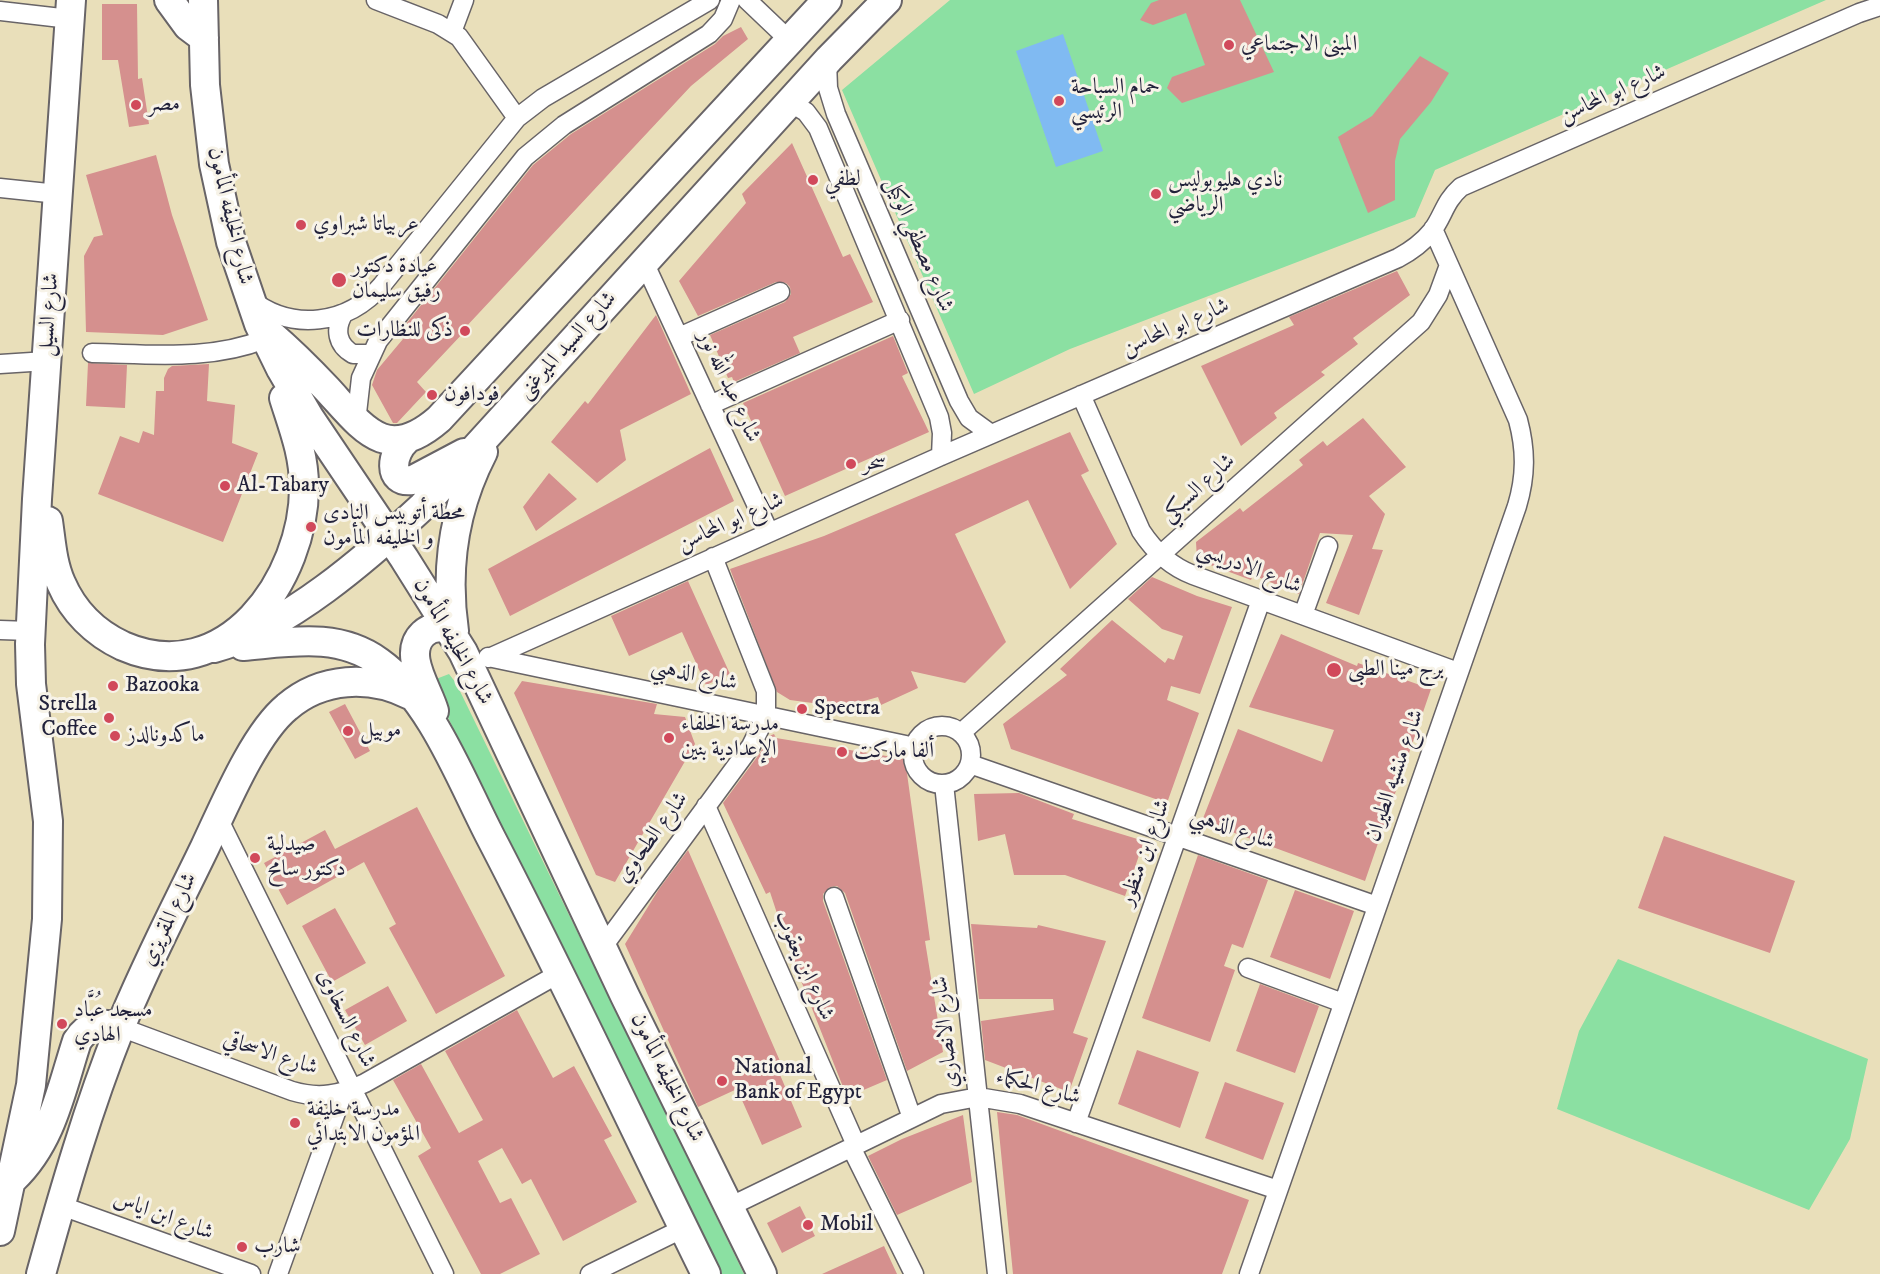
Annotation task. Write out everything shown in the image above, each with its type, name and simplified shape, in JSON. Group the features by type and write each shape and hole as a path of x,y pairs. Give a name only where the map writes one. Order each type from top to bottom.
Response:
{"main road":[{"path":"169,0 181,18 204,38"},
{"name":"شارع الخليفه المأمون","path":"203,0 207,105 214,164 228,232 248,297 265,339 309,417 464,644 602,948 762,1274"},
{"name":"شارع السيد الميرغنى","path":"406,440 423,432 439,419 827,0"},
{"name":"شارع السيد الميرغنى","path":"214,648 247,637 277,622 390,537 436,493 471,451 827,61 887,0"},
{"name":"شارع السيل","path":"30,631 58,194 73,6"},
{"path":"265,339 319,381 356,422 378,438 406,440"},
{"path":"214,648 248,622 275,588 294,550 300,529 304,497 303,465 265,339"},
{"path":"464,644 450,590 458,520 472,475 507,414"},
{"path":"406,440 398,449 393,465 396,475 404,480 413,480 471,451"},
{"path":"39,477 60,582 77,611 89,623 116,642 148,654 182,655 214,648 331,642 363,652 377,660 402,682 439,737 560,973 706,1274"},
{"path":"439,737 431,700 414,653 417,640 426,631 437,627 464,644"},
{"path":"0,1231 5,1185 31,1085 48,899 48,821 32,691 30,631"},
{"name":"شارع المقريزي","path":"40,1274 88,1115 120,1027 218,818 268,728 299,698 325,686 355,681 384,684 412,696"},
{"path":"5,1185 32,1159 48,1132 76,1041 81,1034 87,1029 102,1024 120,1027"}],"street":[{"path":"376,0 452,32 470,49 517,118"},
{"path":"452,32 464,0"},
{"path":"248,297 270,311 294,319 320,320 344,313 365,302 377,291 517,118 543,98 710,0"},
{"path":"356,422 359,387 370,354 400,312 532,150 564,125 702,38 723,19 731,0"},
{"path":"747,0 789,40"},
{"name":"شارع ابو المحاسن","path":"1858,13 1876,0"},
{"path":"0,11 73,6"},
{"name":"شارع ابو المحاسن","path":"464,644 713,557 1398,258 1412,250 1433,229 1443,207 1461,187 1858,13 1880,6"},
{"path":"687,14 702,38"},
{"name":"شارع مصطفي الوكيل","path":"827,61 828,88 836,114 958,401 974,423 991,434"},
{"name":"شارع مصطفي الوكيل","path":"790,102 806,112 818,128 900,320 939,417 942,433 941,456"},
{"path":"0,188 58,194"},
{"name":"شارع منشيه الطيران","path":"1249,1274 1517,506 1525,463 1518,420 1433,229"},
{"name":"شارع عبد الله نور","path":"644,262 769,532"},
{"name":"شارع السبكي","path":"961,733 1421,322 1438,295 1449,265"},
{"path":"679,337 780,292"},
{"path":"344,313 338,330 340,342 353,354 370,354"},
{"path":"710,405 900,320"},
{"path":"92,353 198,354 232,350 265,339"},
{"path":"0,364 47,362"},
{"name":"شارع الادريسي","path":"1081,395 1141,531 1161,556 1184,571 1458,672"},
{"path":"1303,615 1328,546"},
{"path":"713,557 764,684 766,716"},
{"name":"شارع ابن منظور","path":"1076,1123 1261,600"},
{"path":"0,630 30,631"},
{"name":"شارع الذهبي","path":"464,644 766,716 915,747"},
{"name":"شارع الطحاوي","path":"602,948 751,746 766,716"},
{"path":"938,727 954,729 961,733 969,744 970,764 957,780 944,784 929,780 918,770 915,763 915,747 923,734 938,727"},
{"name":"شارع الذهبي","path":"970,764 1377,906"},
{"name":"شارع الانصاري","path":"944,784 997,1274"},
{"name":"شارع ابن يعقوب","path":"706,806 853,1146 914,1274"},
{"name":"شارع السخاوى","path":"218,818 348,1091 444,1274"},
{"path":"834,897 912,1118"},
{"path":"1248,968 1343,1003"},
{"name":"شارع الاسحاقي","path":"120,1027 292,1091 317,1096 348,1091 560,973"},
{"path":"278,1274 348,1091"},
{"name":"شارع الحكماء","path":"729,1207 912,1118 953,1100 978,1096 1006,1100 1278,1190"},
{"name":"شارع ابن اياس","path":"60,1205 251,1274"},
{"path":"590,1274 684,1228"}],"green space":[{"name":"نادي هليوبوليس الرياضي","path":"950,0 1826,0 1435,170 1415,217 1070,349 974,394 842,90"},
{"path":"449,674 456,683 744,1274 720,1274 434,689 436,679"},
{"path":"1618,959 1868,1059 1850,1139 1809,1210 1557,1109 1579,1031"}],"water":[{"name":"حمام السباحة الرئيسي","path":"1063,34 1103,151 1056,167 1016,51"}],"building":[{"name":"المبنى الاجتماعي","path":"1159,0 1240,0 1274,72 1182,103 1167,88 1172,77 1205,65 1186,13 1153,25 1140,20 1151,3"},
{"path":"102,4 137,4 138,79 142,78 149,124 129,127 118,60 102,60"},
{"path":"741,27 748,39 691,86 464,329 465,331 417,382 426,392 397,423 393,423 372,385 377,370 403,339 398,334 533,165 571,134 715,44 723,36"},
{"path":"1420,56 1449,73 1431,102 1400,139 1395,161 1395,200 1368,213 1338,137 1372,116"},
{"path":"792,143 843,257 850,254 873,302 793,337 800,353 734,382 732,377 728,378 710,335 785,302 791,294 790,287 786,283 776,282 698,316 679,281 746,203 742,194"},
{"path":"156,155 172,215 208,320 163,335 86,332 84,256 94,237 103,235 86,175"},
{"path":"1397,271 1410,295 1353,338 1358,344 1321,372 1325,375 1274,413 1277,418 1241,446 1201,366 1294,325 1289,317"},
{"path":"656,315 691,394 620,430 626,460 597,483 551,442 585,401 588,404"},
{"path":"893,336 908,373 902,376 929,432 785,496 743,403"},
{"path":"88,363 127,365 125,408 86,406"},
{"path":"209,364 207,401 235,405 232,443 258,453 223,542 98,494 120,436 139,443 143,431 154,435 156,391 164,391 164,378 168,369 172,366"},
{"path":"1363,418 1406,467 1369,496 1385,514 1372,549 1383,550 1359,615 1326,603 1353,535 1320,533 1299,594 1253,575 1251,580 1197,560 1196,542 1240,508 1243,512 1303,465 1299,460 1323,441 1327,446"},
{"path":"1070,432 1089,471 1081,475 1117,544 1070,589 1028,500 955,534 1006,642 965,683 911,671 918,688 881,705 878,697 843,707 790,700 777,692 730,569 824,536"},
{"path":"710,448 734,501 510,616 488,569"},
{"path":"549,473 577,499 536,531 523,507"},
{"path":"1152,577 1197,596 1232,607 1200,694 1171,686 1167,700 1199,713 1167,803 1011,749 1003,724 1067,675 1060,669 1112,620 1165,663 1168,658 1174,660 1183,636 1162,629 1128,599"},
{"path":"688,581 730,674 706,685 682,632 629,656 611,616"},
{"path":"1281,634 1357,666 1358,663 1431,689 1365,881 1202,821 1238,729 1322,762 1334,730 1249,707"},
{"name":"مدرسة الخلفاء الإعدادية بنين","path":"522,681 657,704 654,714 685,717 695,744 615,882 596,875 514,693"},
{"path":"345,704 370,751 355,759 329,712"},
{"path":"774,734 776,738 905,759 930,940 925,941 943,1052 907,1071 845,893 837,886 830,887 823,894 823,901 887,1080 847,1097 790,953 770,892 766,894 723,803 760,753 769,736"},
{"path":"1019,793 1074,814 1072,819 1144,841 1125,896 1065,875 1014,875 1005,834 978,841 974,794"},
{"path":"417,807 505,976 436,1014 389,928 396,924 364,862 287,905 264,863 325,830 335,849"},
{"path":"1664,836 1795,881 1770,953 1638,908"},
{"path":"688,850 783,1068 778,1070 802,1127 762,1145 737,1089 698,1107 625,944 659,889"},
{"path":"1198,855 1268,880 1243,948 1232,944 1224,966 1235,970 1210,1042 1142,1018"},
{"path":"1295,890 1354,911 1330,979 1270,957"},
{"path":"335,908 366,963 332,982 302,926"},
{"path":"971,924 1037,928 1038,925 1106,941 1073,1033 1088,1038 1069,1092 985,1060 981,1021 1054,1010 1053,999 979,999"},
{"path":"1260,984 1319,1006 1295,1073 1236,1051"},
{"path":"388,986 407,1021 365,1045 345,1010"},
{"path":"517,1010 553,1078 574,1066 612,1136 604,1140 637,1202 563,1241 531,1179 522,1184 502,1148 478,1161 500,1203 511,1198 540,1254 500,1274 481,1274 418,1156 431,1148 393,1080 421,1064 459,1133 483,1120 445,1051"},
{"path":"1137,1050 1199,1072 1180,1128 1118,1104"},
{"path":"1225,1082 1284,1103 1263,1160 1205,1138"},
{"path":"997,1112 1017,1115 1249,1200 1222,1274 1013,1274"},
{"path":"963,1115 972,1182 897,1215 868,1156 902,1139"},
{"path":"800,1206 815,1236 782,1253 767,1223"},
{"path":"884,1246 897,1274 822,1274"}],"place":[{"name":"المبنى الاجتماعي","path":"1229,45"},
{"name":"حمام السباحة الرئيسي","path":"1059,101"},
{"name":"مصر","path":"136,105"},
{"name":"لطفي","path":"813,180"},
{"name":"نادي هليوبوليس الرياضي","path":"1156,194"},
{"name":"عربياتا شبراوي","path":"301,225"},
{"name":"عيادة دكتور رفيق سليمان","path":"339,280"},
{"name":"ذكى للنظارات","path":"465,331"},
{"name":"فودافون","path":"432,395"},
{"name":"سحر","path":"851,464"},
{"name":"Al-Tabary","path":"225,486"},
{"name":"محطة أتوبيس النادى و الخليفه المأمون","path":"311,527"},
{"name":"برج مينا الطبى","path":"1334,670"},
{"name":"Bazooka","path":"113,686"},
{"name":"Spectra","path":"802,709"},
{"name":"Strella Coffee","path":"109,718"},
{"name":"موبيل","path":"348,731"},
{"name":"ماكدونالدز","path":"115,736"},
{"name":"مدرسة الخلفاء الإعدادية بنين","path":"669,738"},
{"name":"ألفا ماركت","path":"842,752"},
{"name":"صيدلية دكتور سامح","path":"255,858"},
{"name":"مسجد عُبَّاد الهادي","path":"62,1024"},
{"name":"National Bank of Egypt","path":"722,1081"},
{"name":"مدرسة خليفة المؤمون الابتدائي","path":"295,1123"},
{"name":"Mobil","path":"808,1225"},
{"name":"شارب","path":"242,1247"}]}
